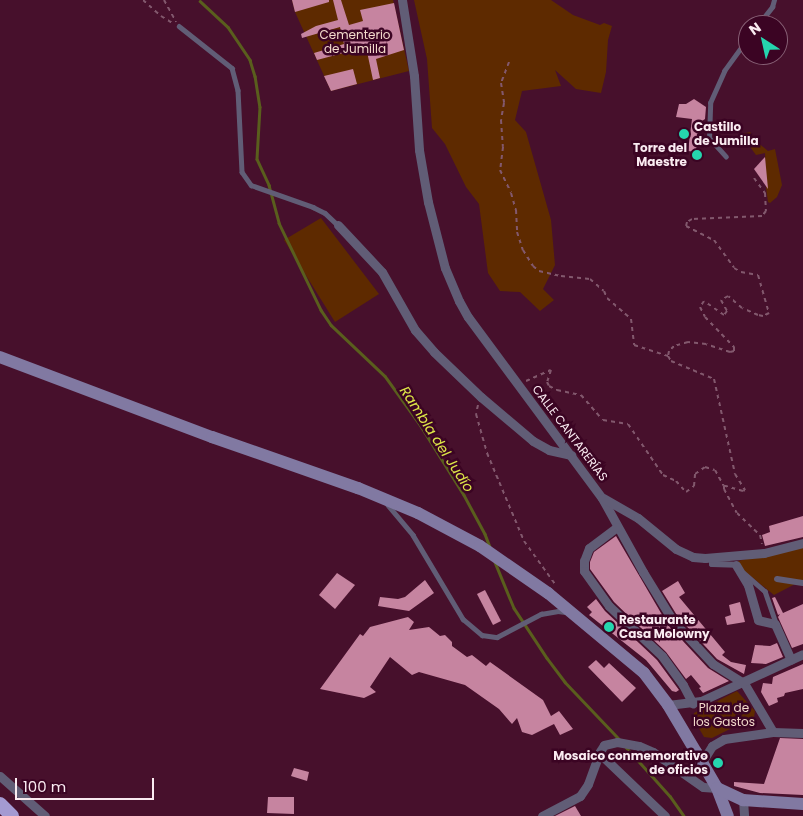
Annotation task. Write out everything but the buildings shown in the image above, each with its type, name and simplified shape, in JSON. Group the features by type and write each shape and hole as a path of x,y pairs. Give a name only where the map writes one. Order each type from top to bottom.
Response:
{"highway":[{"path":"0,804 12,816"}],"main road":[{"path":"0,357 377,496 452,530 553,591 576,616 638,666 668,704 717,788 728,816"},
{"path":"717,788 743,800 803,804"}],"street":[{"name":"CALLE CANTARERÍAS","path":"402,0 414,76 422,170 445,268 459,301 468,317 602,498 661,604 676,625 712,664 744,683"},
{"path":"338,226 382,272 415,330 481,397 533,441 549,450 571,455"},
{"path":"602,498 638,518 681,552 694,557 712,558 764,553 803,543"},
{"path":"617,526 589,548 585,556 584,571 609,606 662,656 684,685 693,704"},
{"path":"712,558 712,564 736,565 748,585 758,620 772,623 778,627 792,660"},
{"path":"777,579 803,583"},
{"path":"668,704 693,704 744,683 803,654"},
{"path":"744,683 773,732"},
{"path":"702,762 712,746 719,740 773,732 803,733"},
{"path":"542,816 580,796 588,784 599,753 607,744 631,744 653,752 703,787 717,788"},
{"path":"599,753 665,816"},
{"path":"0,776 45,816"},
{"path":"743,800 744,816"}],"lane":[{"path":"766,15 772,7 774,0"},
{"path":"179,26 232,68 238,90 242,172 251,185 325,213 338,226"},
{"path":"726,157 709,138 710,103 724,72 738,52"},
{"path":"377,496 407,526 458,611 469,626 482,635 491,638 510,631 534,616 558,610 576,616"},
{"path":"736,565 765,591 778,627"}],"path":[{"path":"143,0 161,16 179,26"},
{"path":"164,0 179,26"},
{"path":"509,62 500,83 504,103 502,120 503,147 500,170 511,193 516,210 518,232 523,250 533,266 539,271 573,278 588,278 604,291 607,298 631,318 634,345 668,356 671,361 714,379 735,474 745,490 724,486"},
{"path":"668,356 669,350 674,346 688,342 702,343 730,352 734,351 734,347 705,317 700,307 704,301 724,315 727,311 721,300 728,296 742,308 758,315 763,316 768,313 758,275 741,272 734,268 714,240 686,226 687,222 692,219 762,216 766,211 765,193 754,178"},
{"path":"518,384 551,370 547,382 552,389 581,394 603,420 628,424 663,475 676,482 686,492 694,486 695,474 705,467 715,470 737,513 760,535 764,553"},
{"path":"481,397 476,414 488,453 524,540 553,591"}],"green space":[{"name":"Cementerio de Jumilla","path":"292,0 393,0 409,71 331,91 295,12"},
{"path":"414,0 551,0 573,15 600,25 604,23 612,26 608,40 606,72 601,93 576,89 555,70 561,86 522,91 515,120 526,132 551,220 555,265 543,289 554,300 540,311 520,292 500,291 488,273 479,204 466,187 445,144 432,128 427,59"},
{"path":"750,132 757,142 768,151 775,149 782,185 777,197 770,203 768,202 766,188 765,153 756,155 742,136 742,134"},
{"path":"321,218 379,294 335,322 284,240"},
{"path":"803,546 803,580 774,595 742,569 738,561"},
{"name":"Plaza de los Gastos","path":"737,691 755,711 754,717 712,738 704,737 693,718 694,713"}],"waterway":[{"name":"Rambla del Judío","path":"200,1 228,27 250,60 255,76 260,107 257,159 269,185 279,223 321,310 331,325 385,376 421,426 464,495 490,547"},
{"name":"Rambla del Judío","path":"495,562 514,608 547,658 565,682 619,739"},
{"name":"Rambla del Judío","path":"626,747 670,796 684,816"}],"place":[{"name":"Castillo de Jumilla","path":"684,134"},
{"name":"Torre del Maestre","path":"697,155"},
{"name":"Restaurante Casa Molowny","path":"609,627"},
{"name":"Mosaico conmemorativo de oficios","path":"718,763"}]}
